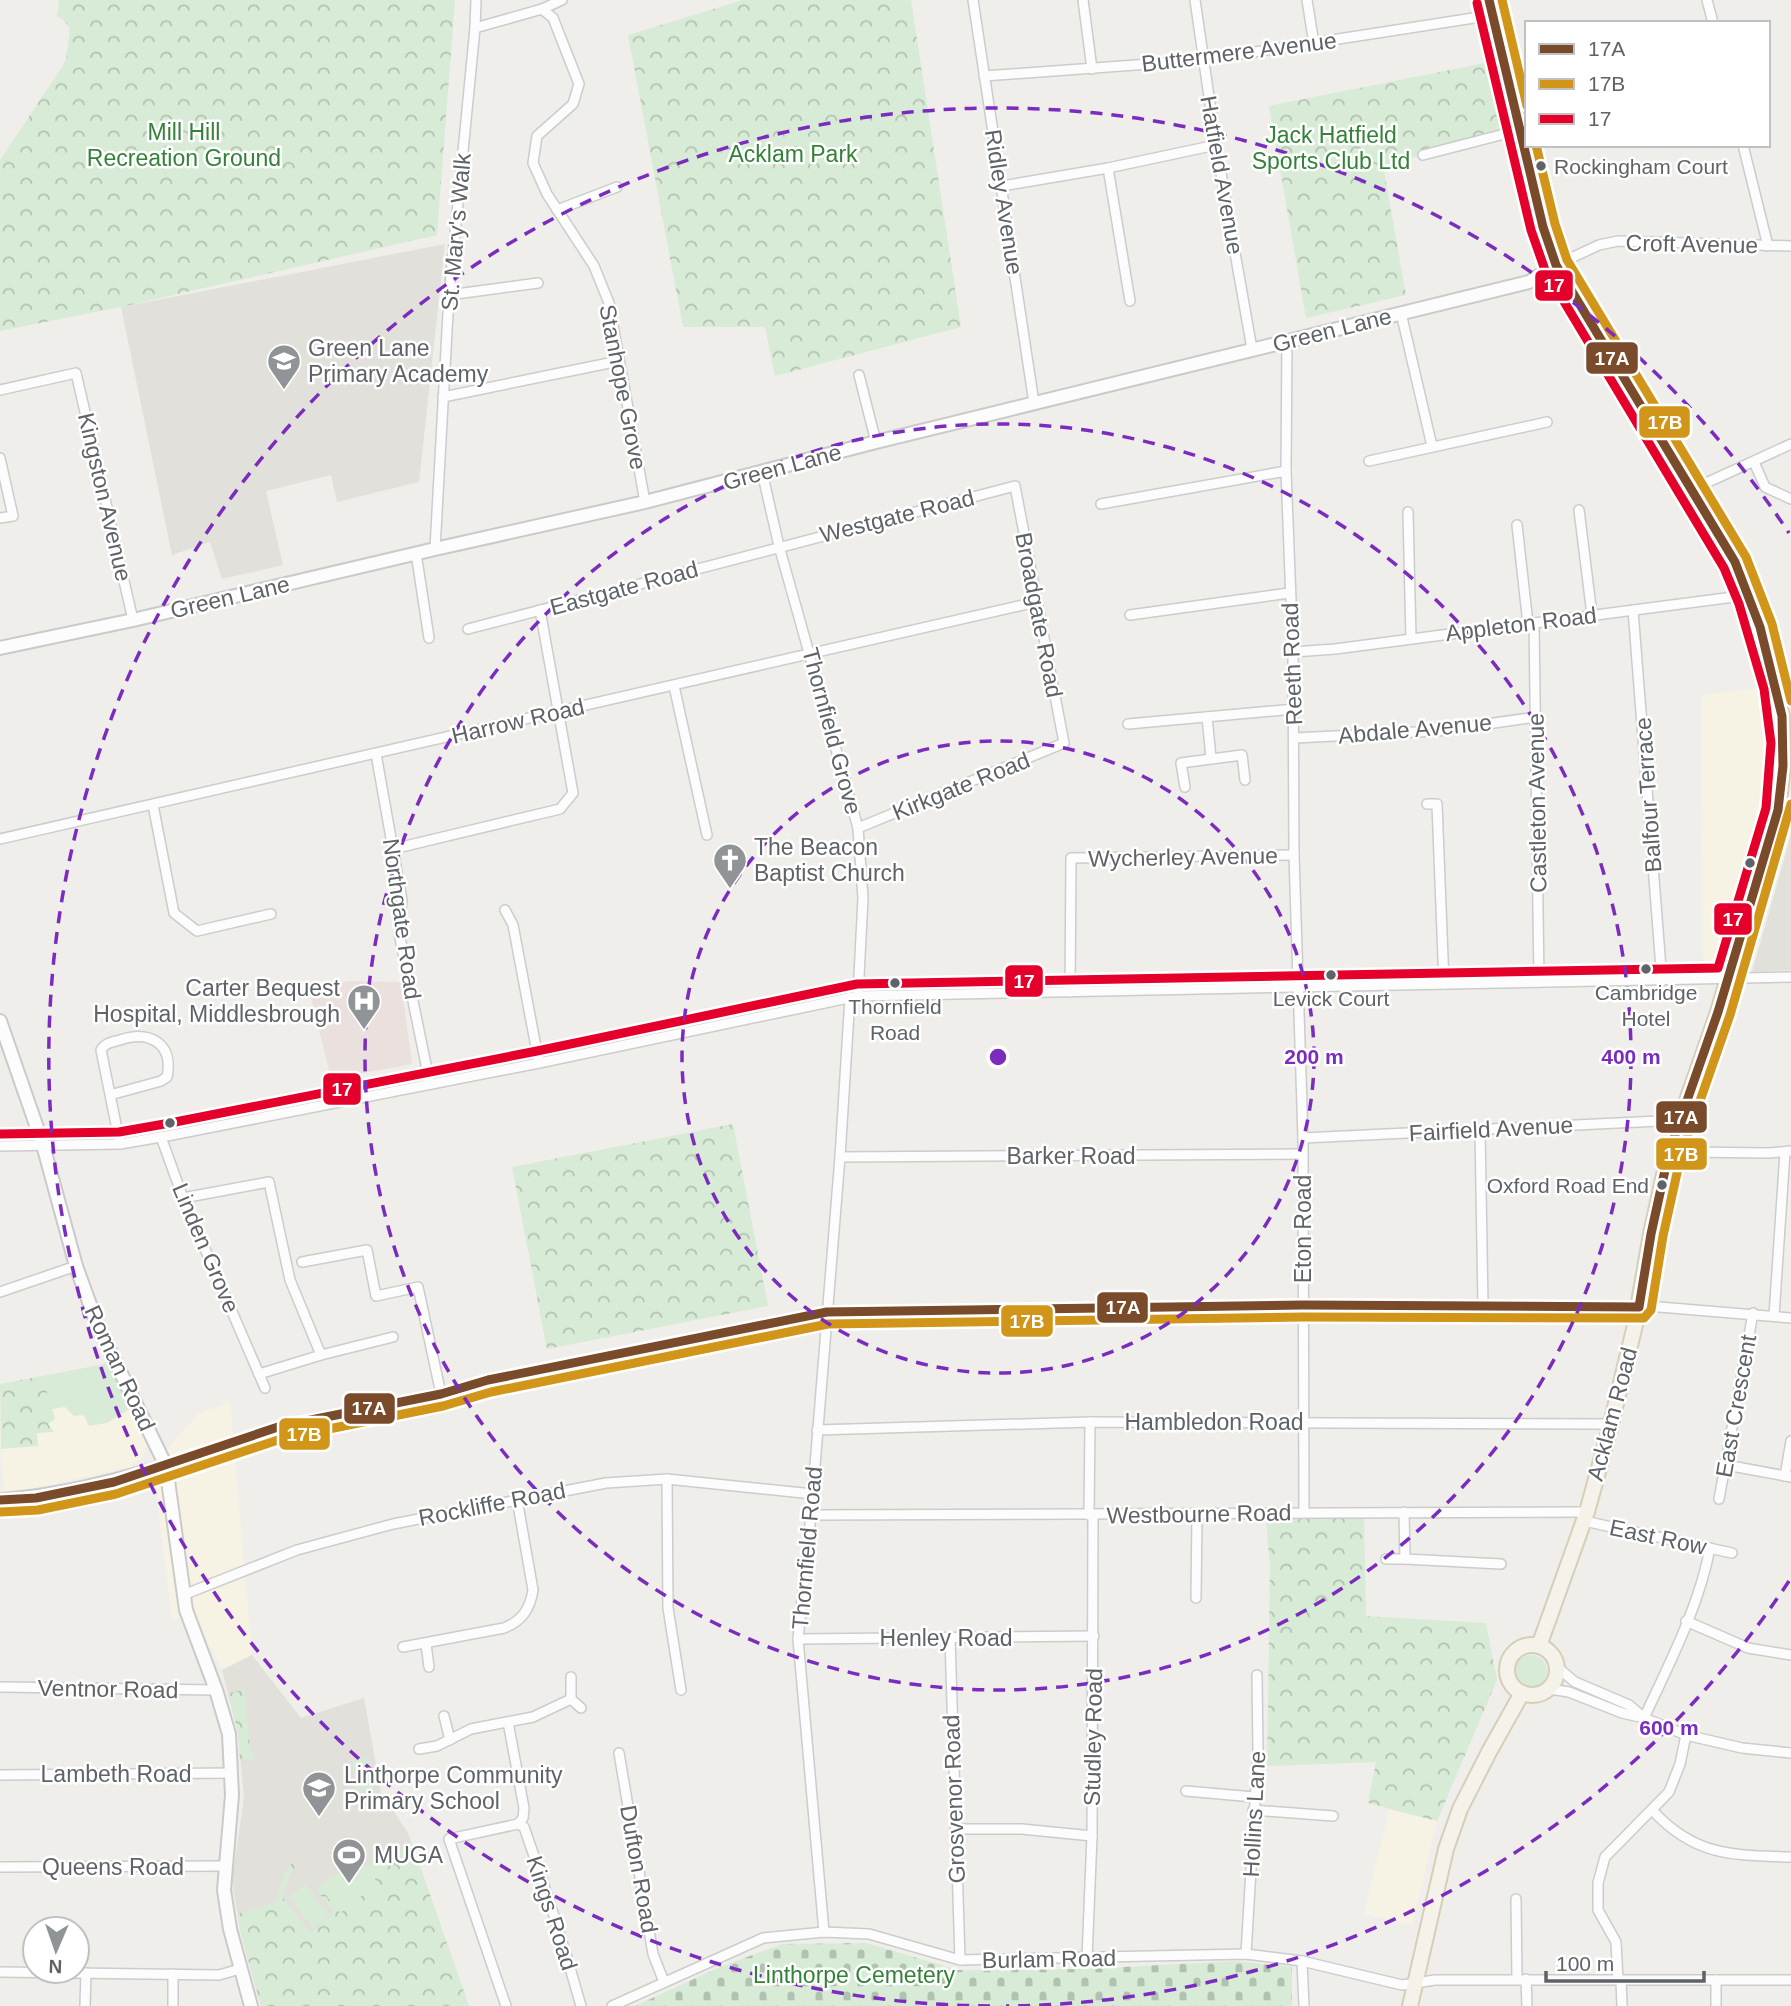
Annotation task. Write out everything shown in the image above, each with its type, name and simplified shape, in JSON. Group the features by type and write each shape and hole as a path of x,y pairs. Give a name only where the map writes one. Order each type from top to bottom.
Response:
{"main road":[{"name":"Acklam Road","path":"1489,0 1543,226 1556,265 1735,562 1749,595 1776,687 1783,743 1778,810 1718,1012 1669,1152 1639,1307 1611,1424 1585,1516 1539,1646"},
{"path":"1776,687 1791,682"},
{"path":"1539,1646 1551,1654 1557,1667 1557,1675 1550,1689 1537,1695 1522,1693 1510,1682 1510,1658 1522,1647 1539,1646"},
{"path":"1410,2006 1446,1849 1460,1810 1522,1693"}],"street":[{"name":"St. Mary's Walk","path":"435,549 449,295 476,0"},
{"path":"475,28 542,9 562,0"},
{"name":"Ridley Avenue","path":"973,0 1034,403"},
{"path":"1083,0 1092,69"},
{"name":"Hatfield Avenue","path":"1195,0 1216,145 1252,349"},
{"path":"1307,0 1314,44"},
{"path":"1707,0 1712,21"},
{"name":"Stanhope Grove","path":"542,9 553,18 579,84 573,104 537,136 533,163 557,210 594,266 609,303 645,502"},
{"name":"Buttermere Avenue","path":"984,76 1203,61 1493,15"},
{"path":"1423,155 1520,130"},
{"path":"1002,186 1108,168 1216,145"},
{"path":"1743,147 1768,246"},
{"path":"1108,168 1130,300"},
{"path":"557,210 617,187"},
{"name":"Croft Avenue","path":"1556,265 1599,244 1618,241 1791,246"},
{"name":"Green Lane","path":"0,648 645,502 876,442 1529,282 1556,265"},
{"path":"449,295 538,283"},
{"path":"1401,313 1432,446"},
{"name":"Reeth Road","path":"1287,340 1286,471 1293,652 1298,988"},
{"path":"443,397 619,361"},
{"name":"Kingston Avenue","path":"0,390 76,373 133,620"},
{"path":"859,375 876,442"},
{"path":"1369,461 1547,422"},
{"path":"1693,489 1791,444"},
{"path":"0,458 13,516 0,518"},
{"path":"1754,461 1765,487 1791,499"},
{"path":"1101,504 1286,471"},
{"name":"Thornfield Grove","path":"762,472 779,546 858,828 863,898 854,996"},
{"name":"Westgate Road","path":"779,546 1015,486"},
{"name":"Broadgate Road","path":"1015,486 1064,743"},
{"path":"1579,510 1592,615"},
{"path":"1408,512 1411,639"},
{"name":"Castleton Avenue","path":"1517,525 1531,624 1536,717 1539,982"},
{"name":"Eastgate Road","path":"468,629 779,546"},
{"path":"416,553 429,638"},
{"path":"1130,615 1289,593"},
{"name":"Appleton Road","path":"1293,652 1335,649 1749,595"},
{"name":"Harrow Road","path":"0,838 1036,602"},
{"path":"393,849 560,809 573,793 540,610"},
{"name":"Balfour Terrace","path":"1633,610 1662,981"},
{"path":"674,686 707,835"},
{"path":"1128,724 1294,709"},
{"path":"1207,717 1211,758"},
{"name":"Abdale Avenue","path":"1294,738 1438,731 1536,717"},
{"name":"Kirkgate Road","path":"858,828 1064,743"},
{"name":"Northgate Road","path":"376,754 402,900 399,933 430,1084"},
{"path":"1185,787 1181,763 1211,758 1242,755 1245,780"},
{"path":"153,804 174,913 197,931 271,914"},
{"path":"1427,804 1437,804 1444,984"},
{"name":"Wycherley Avenue","path":"1070,992 1071,859 1294,855"},
{"path":"505,910 513,925 539,1063"},
{"path":"0,1146 120,1144 161,1137 539,1063 854,996 1791,977"},
{"name":"Eton Road","path":"1298,988 1303,1138 1304,1512"},
{"name":"Thornfield Road","path":"824,1932 798,1639 813,1494 854,996"},
{"name":"Roman Road","path":"0,1021 43,1145 76,1266 100,1332 166,1466 186,1610 216,1690 229,1734 232,1773 224,1890 230,1929 251,2006"},
{"path":"110,1095 161,1082 167,1077 167,1059 161,1045 153,1038 141,1036 125,1038 103,1046 101,1050 110,1095 120,1144"},
{"name":"Fairfield Avenue","path":"1303,1138 1680,1119"},
{"path":"1480,1130 1483,1306"},
{"name":"Linden Grove","path":"161,1137 183,1198 265,1388"},
{"path":"1698,1163 1693,1151 1788,1151 1774,1316"},
{"name":"Barker Road","path":"840,1157 1303,1154"},
{"path":"183,1198 270,1182 290,1280 321,1354"},
{"path":"302,1262 367,1250 376,1296 418,1287 441,1394"},
{"path":"0,1292 76,1266"},
{"path":"0,1500 36,1497 88,1487 166,1466 281,1426 441,1394 488,1380 827,1312 1483,1306 1639,1307 1753,1313 1791,1318"},
{"name":"East Crescent","path":"1719,1499 1753,1313"},
{"path":"259,1374 321,1354 393,1337"},
{"name":"Hambledon Road","path":"817,1430 1090,1422 1611,1424"},
{"name":"Studley Road","path":"1087,1958 1092,1836 1094,1636 1090,1422"},
{"path":"1726,1465 1788,1477 1791,1441"},
{"path":"667,1479 668,1608 681,1690"},
{"name":"Rockliffe Road","path":"183,1595 297,1550 393,1524 606,1483 667,1479 813,1494"},
{"path":"403,1647 504,1628 517,1623 523,1616 531,1603 533,1590 517,1499"},
{"path":"1404,1511 1405,1559"},
{"name":"Westbourne Road","path":"811,1516 1197,1515 1404,1511 1585,1516"},
{"path":"1196,1598 1197,1515"},
{"name":"East Row","path":"1585,1516 1732,1553"},
{"path":"1644,1718 1705,1575 1710,1548"},
{"path":"1387,1559 1502,1563"},
{"path":"1686,1621 1748,1648 1791,1655"},
{"name":"Henley Road","path":"798,1639 1094,1636"},
{"name":"Grosvenor Road","path":"950,1638 960,1961"},
{"path":"426,1644 429,1667"},
{"path":"1557,1667 1575,1682 1629,1705 1644,1718"},
{"name":"Hollins Lane","path":"1247,1954 1258,1752 1257,1675"},
{"path":"571,1677 571,1699 581,1708"},
{"name":"Ventnor Road","path":"0,1687 216,1690"},
{"path":"1550,1689 1569,1692 1686,1735 1742,1748 1791,1753"},
{"path":"419,1749 436,1746 471,1729 533,1717 571,1699"},
{"path":"444,1716 450,1740"},
{"path":"506,2006 449,1839 518,1824 523,1818 524,1808 508,1722"},
{"path":"1622,2006 1618,1951 1598,1910 1598,1883 1605,1857 1669,1793 1680,1764 1686,1735"},
{"name":"Dufton Road","path":"619,1754 653,1954 664,1982"},
{"name":"Lambeth Road","path":"0,1775 232,1773"},
{"path":"1186,1791 1254,1797"},
{"path":"1253,1810 1333,1816"},
{"path":"1653,1811 1665,1824 1706,1849 1739,1856 1791,1857"},
{"name":"Kings Road","path":"518,1824 524,1827 582,2006"},
{"path":"955,1829 1021,1829 1092,1836"},
{"name":"Queens Road","path":"0,1867 225,1866"},
{"path":"1516,1899 1522,1979 1527,2006"},
{"name":"Burlam Road","path":"612,2006 763,1938 824,1932 869,1934 960,1961 1247,1954 1302,1961 1402,1985 1435,1980 1791,1980"},
{"path":"1302,1961 1304,2006"},
{"path":"91,1973 219,1975 240,1969"},
{"path":"0,1972 21,1972"},
{"path":"173,1974 173,2006"},
{"path":"1716,1980 1716,2006"},
{"path":"85,2006 86,1985"}],"shaded area":[{"name":"Green Lane Primary Academy","path":"445,244 419,482 337,502 331,475 266,491 283,565 222,579 210,542 172,555 121,307"},
{"path":"1768,687 1777,765 1765,831 1721,973 1703,973 1701,695"},
{"path":"1791,835 1791,970 1752,972"},
{"name":"Carter Bequest Hospital, Middlesbrough","path":"347,981 401,982 412,1064 331,1079 311,997"},
{"path":"109,1363 148,1443 142,1458 129,1467 41,1487 4,1492 0,1384"},
{"path":"230,1402 252,1655 222,1670 194,1614 172,1619 153,1466 198,1414"},
{"name":"Linthorpe Community Primary School","path":"252,1655 301,1718 364,1698 381,1792 408,1833 469,2006 261,2006 242,1938 232,1880 244,1798 238,1733 222,1670"},
{"path":"1389,1810 1437,1821 1412,1925 1364,1914"}],"green space":[{"name":"Mill Hill Recreation Ground","path":"59,0 455,0 437,235 121,307 0,331 0,160 66,59 70,29 63,19 57,17"},
{"name":"Acklam Park","path":"743,0 911,0 961,327 775,376 765,327 683,327 628,35"},
{"name":"Jack Hatfield Sports Club Ltd","path":"1495,61 1512,132 1383,165 1406,295 1306,318 1269,106"},
{"path":"733,1124 768,1306 547,1349 512,1167"},
{"path":"109,1363 132,1407 107,1423 89,1426 84,1415 74,1416 65,1407 52,1409 42,1376"},
{"path":"42,1376 55,1419 48,1424 54,1432 37,1433 38,1446 1,1449 0,1384"},
{"path":"1266,1519 1364,1519 1366,1616 1486,1623 1497,1680 1437,1821 1368,1803 1376,1762 1267,1766 1270,1567"},
{"path":"1531,1655 1542,1660 1547,1671 1542,1682 1531,1687 1520,1682 1515,1671 1520,1660"},
{"path":"245,1690 250,1751 254,1751 255,1759 240,1760 238,1733 228,1693"},
{"path":"367,1757 374,1788 358,1791 351,1760"},
{"path":"405,1848 410,1855 415,1852 469,2006 261,2006 237,1914 276,1902 283,1875 293,1862 296,1866 289,1876 283,1898 310,1933 334,1913 316,1889 333,1875 334,1877 320,1888 340,1913 378,1883 366,1868 394,1849 397,1853"},
{"name":"MUGA","path":"358,1858 379,1883 340,1913 320,1888 341,1871 340,1869"},
{"path":"305,1884 329,1916 313,1928 289,1897"},
{"name":"Linthorpe Cemetery","path":"866,1943 958,1970 1086,1969 1235,1961 1292,1967 1292,2006 635,2006 720,1967 782,1944"}],"transit line":[{"name":"17A","path":"0,1500 36,1498 114,1482 281,1426 441,1394 488,1380 827,1312 1303,1305 1639,1307 1669,1152 1718,1012 1778,810 1783,766 1782,716 1760,627 1735,562 1556,265 1543,227 1489,0"},
{"name":"17B","path":"1502,0 1525,98"},
{"name":"17","path":"0,1134 119,1132 537,1051 857,984 1718,968 1766,808 1771,743 1764,689 1739,604 1724,568 1545,270 1531,230 1477,3"},
{"name":"17B","path":"1536,147 1555,224 1567,260 1746,557 1772,624 1791,701"},
{"name":"17B","path":"1,1512 38,1510 116,1494 284,1438 443,1406 491,1392 828,1324 1303,1317 1644,1318 1651,1310 1663,1236 1681,1155 1730,1015 1791,804"}],"place":[{"name":"Rockingham Court","path":"1541,166"},
{"name":"Green Lane Primary Academy","path":"284,391"},
{"name":"The Beacon Baptist Church","path":"730,890"},
{"name":"Cambridge Hotel","path":"1646,969"},
{"name":"Levick Court","path":"1331,975"},
{"name":"Thornfield Road","path":"895,983"},
{"name":"Carter Bequest Hospital, Middlesbrough","path":"364,1031"},
{"name":"Oxford Road End","path":"1662,1185"},
{"name":"Linthorpe Community Primary School","path":"319,1818"},
{"name":"MUGA","path":"349,1885"}]}
